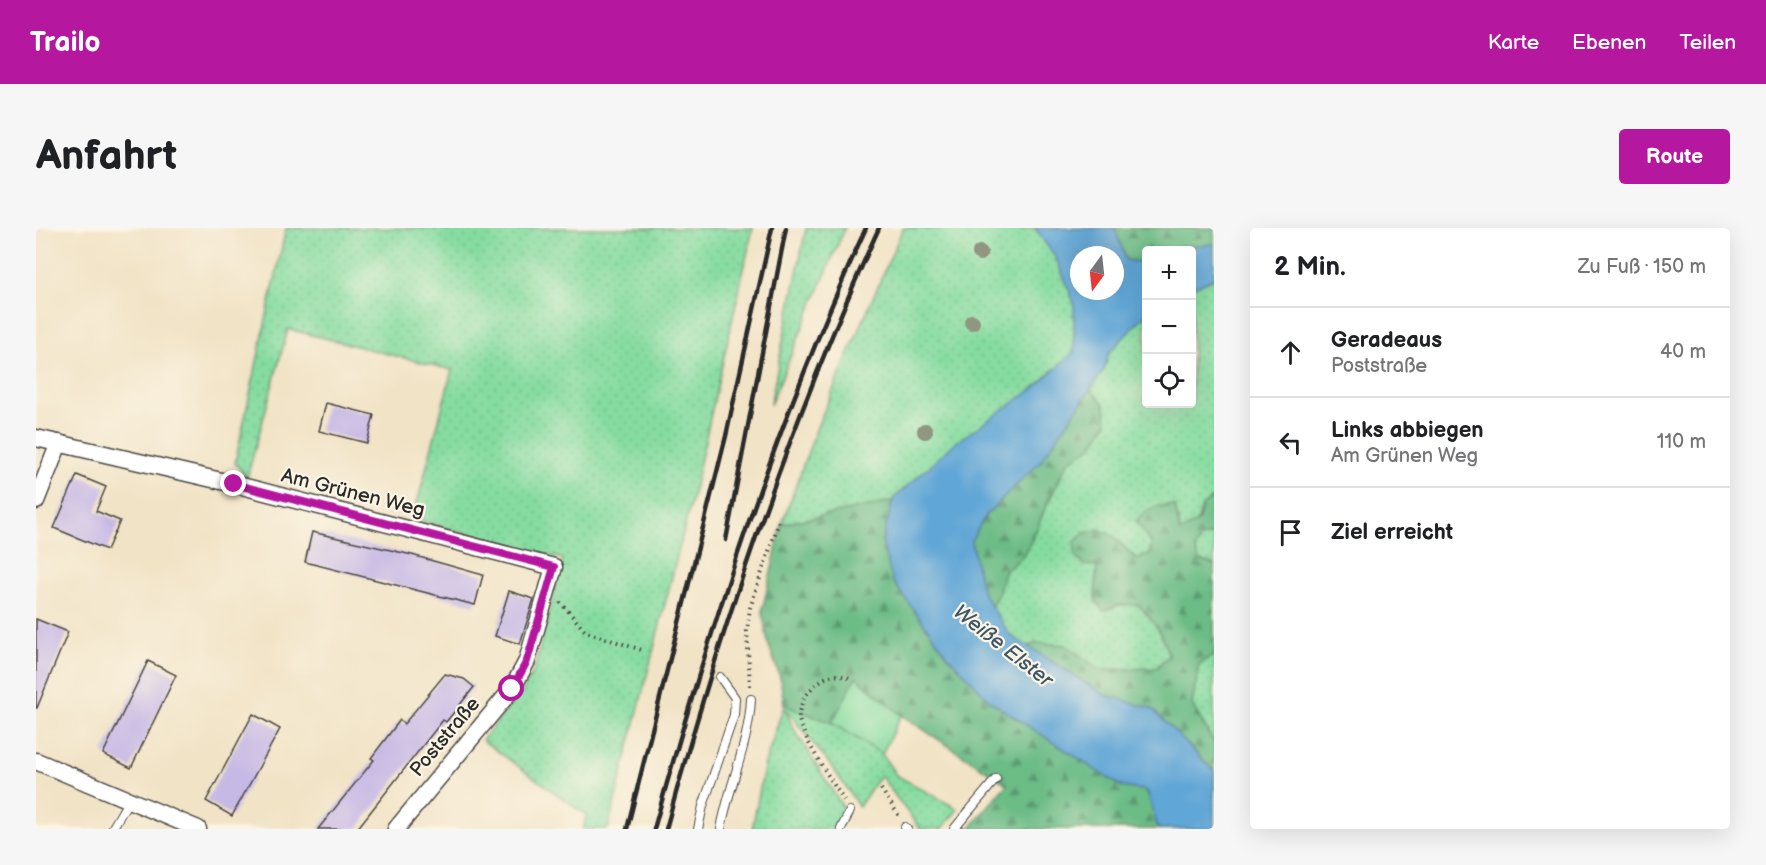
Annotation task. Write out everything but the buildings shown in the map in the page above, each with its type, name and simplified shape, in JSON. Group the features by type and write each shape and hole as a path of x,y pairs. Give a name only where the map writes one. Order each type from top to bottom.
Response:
{"street":[{"name":"Am Grünen Weg","path":"36,438 245,487 554,567"},
{"path":"36,501 59,443"},
{"name":"Poststraße","path":"396,829 512,689 527,661 554,567"},
{"path":"36,760 198,829"}],"lane":[{"path":"698,829 702,806 734,715 735,698 720,677"},
{"path":"721,829 727,794 750,725 751,699"},
{"path":"954,829 996,780"},
{"path":"112,829 129,800"},
{"path":"841,829 850,812"}],"path":[{"path":"751,699 747,631 750,608 780,518"},
{"path":"546,595 562,603 586,632 645,651"},
{"path":"849,678 836,674 823,678 810,689 801,706 799,718 806,736 850,812"},
{"path":"881,789 906,828"}],"green space":[{"path":"286,228 753,228 693,494 608,829 583,829 586,815 482,740 523,691 534,670 563,559 413,519 452,370 288,329 247,478 235,463"},
{"path":"806,228 845,228 770,405 801,253"},
{"path":"903,228 1035,228 1056,258 1070,291 1070,300 1074,300 1075,303 1074,352 1033,389 895,501 782,524 817,427"},
{"path":"1113,228 1214,228 1214,245 1142,246 1142,267 1139,268 1126,260 1124,246 1120,246"},
{"path":"1214,278 1214,497 1202,506 1198,520 1193,526 1180,533 1179,521 1145,536 1152,544 1149,555 1137,559 1113,536 1097,566 1095,599 1119,605 1139,605 1158,628 1169,655 1156,668 1100,670 1066,645 1026,647 992,625 989,610 999,592 1004,572 1022,557 1068,462 1093,445 1090,388 1110,349 1142,315 1142,408 1196,408 1196,285"},
{"path":"1090,388 1104,404 1107,422 1093,445 1068,462 1022,557 1004,572 999,592 989,610 982,612 967,540 976,512"},
{"path":"1214,497 1214,533 1201,538 1195,548 1199,560 1214,565 1214,655 1199,664 1192,705 1214,743 1214,797 1026,647 1036,643 1066,645 1100,670 1156,668 1169,655 1158,628 1139,605 1119,605 1103,611 1095,599 1097,566 1084,565 1075,556 1075,542 1084,533 1099,529 1113,536 1136,559 1149,555 1152,544 1136,521 1140,516 1158,506 1175,506 1180,532 1199,521 1202,506"},
{"path":"895,501 888,547 1150,788 1176,829 969,829 1007,784 901,715 856,677 832,723 784,705 780,677 768,643 762,611 782,524"},
{"path":"1214,533 1214,565 1199,560 1195,548 1201,538"},
{"path":"1214,655 1214,743 1192,705 1199,664"},
{"path":"856,677 901,715 882,754 832,723"},
{"path":"784,705 832,723 882,754 896,775 958,809 942,829 920,829 880,775 859,807 835,771 785,708 792,726 846,812 836,829 752,829 765,763"}],"water":[{"path":"1035,228 1115,228 1121,246 1070,246 1070,293 1056,258"},
{"path":"1214,244 1214,278 1196,286 1196,246 1189,246"},
{"name":"Weiße Elster","path":"1124,254 1126,260 1142,262 1142,318 1109,353 1104,370 1041,461 986,515 971,541 983,593 1010,635 1105,695 1151,708 1214,771 1214,829 1158,829 1147,791 1122,787 991,702 948,656 893,582 882,542 893,499 955,443 1033,389 1074,352 1073,300 1124,300"}],"railway":[{"path":"627,829 726,436 772,228"},
{"path":"726,540 786,228"},
{"path":"654,829 699,676 748,524 803,374 866,228"},
{"path":"666,829 710,676 760,524 816,375 879,228"}],"route":[{"path":"234,484 554,567 527,661 512,689"}]}
